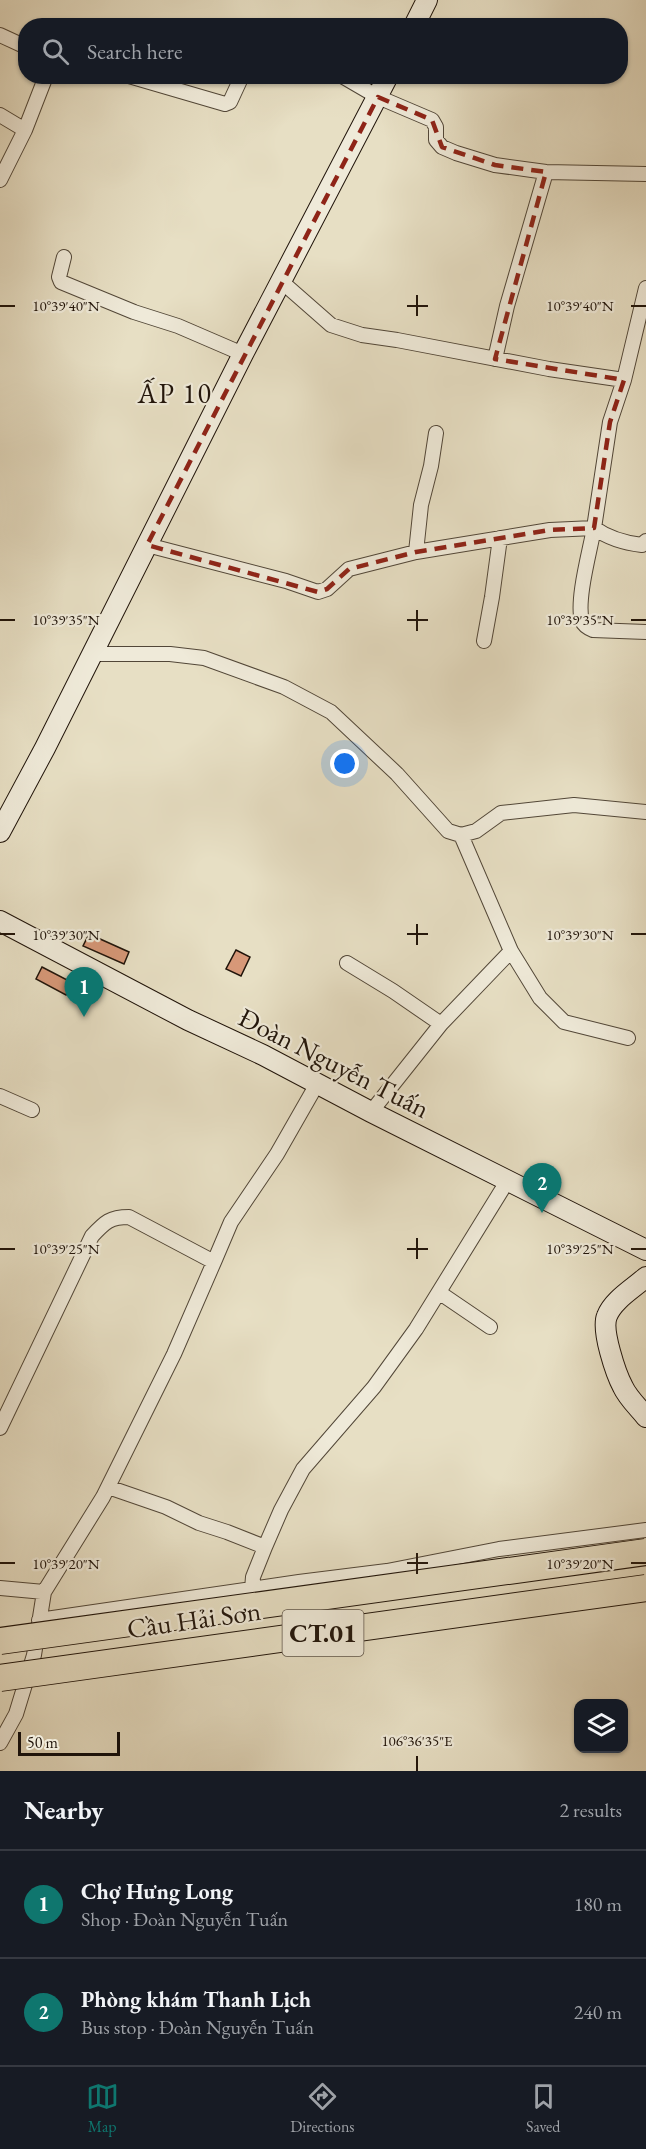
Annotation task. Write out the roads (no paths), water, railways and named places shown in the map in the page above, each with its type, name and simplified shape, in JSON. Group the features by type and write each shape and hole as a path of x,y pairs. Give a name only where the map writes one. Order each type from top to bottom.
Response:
{"highway":[{"name":"Cầu Hải Sơn","path":"0,1641 646,1552"},
{"name":"Cầu Hải Sơn","path":"0,1678 646,1588"}],"street":[{"path":"418,18 427,0"},
{"path":"0,35 18,43"},
{"path":"0,180 25,130 43,84"},
{"path":"156,84 225,104 230,102 238,84"},
{"path":"356,84 378,97 432,120 436,127 436,140 442,147 495,165 546,172 646,174"},
{"path":"0,832 243,354 384,84"},
{"path":"0,115 25,130"},
{"path":"495,358 507,306 546,172"},
{"path":"64,257 60,282 134,312 178,326 243,354"},
{"path":"282,282 331,325 362,335 549,369 624,380"},
{"path":"646,288 624,380 610,422 581,604 583,624 593,630 646,632"},
{"path":"416,552 421,505 431,466 436,433"},
{"path":"147,545 286,581 318,592 327,589 349,569 416,552 550,530 594,528 603,535 629,543 642,545 646,541"},
{"path":"484,641 500,538"},
{"path":"92,654 170,654 204,658 284,687 331,712 397,774 448,831 461,835 476,831 501,813 574,805 646,812"},
{"path":"461,835 511,951 540,998 564,1022 628,1038"},
{"name":"Đoàn Nguyễn Tuấn","path":"0,921 179,1015 263,1054 371,1112 646,1250"},
{"path":"371,1112 441,1024 511,951"},
{"path":"347,963 441,1024"},
{"path":"0,1743 16,1714 34,1655 44,1592 108,1487 174,1354 231,1222 277,1154 317,1084"},
{"path":"0,1096 32,1110"},
{"path":"252,1589 253,1577 281,1510 303,1469 374,1387 416,1329 508,1180"},
{"path":"0,1428 92,1236 104,1224 115,1217 129,1217 214,1262"},
{"path":"646,1277 613,1306 606,1317 605,1327 609,1347 623,1388 646,1417"},
{"path":"440,1293 490,1327"},
{"path":"108,1487 166,1507 199,1524 227,1532 265,1548"},
{"path":"39,1620 387,1571 499,1549 646,1530"},
{"path":"0,1588 44,1592"}],"place":[{"name":"Chợ Hưng Long","path":"84,1017"},
{"name":"Phòng khám Thanh Lịch","path":"542,1213"}],"district":[{"name":"ẤP 10","path":"175,393"}]}
